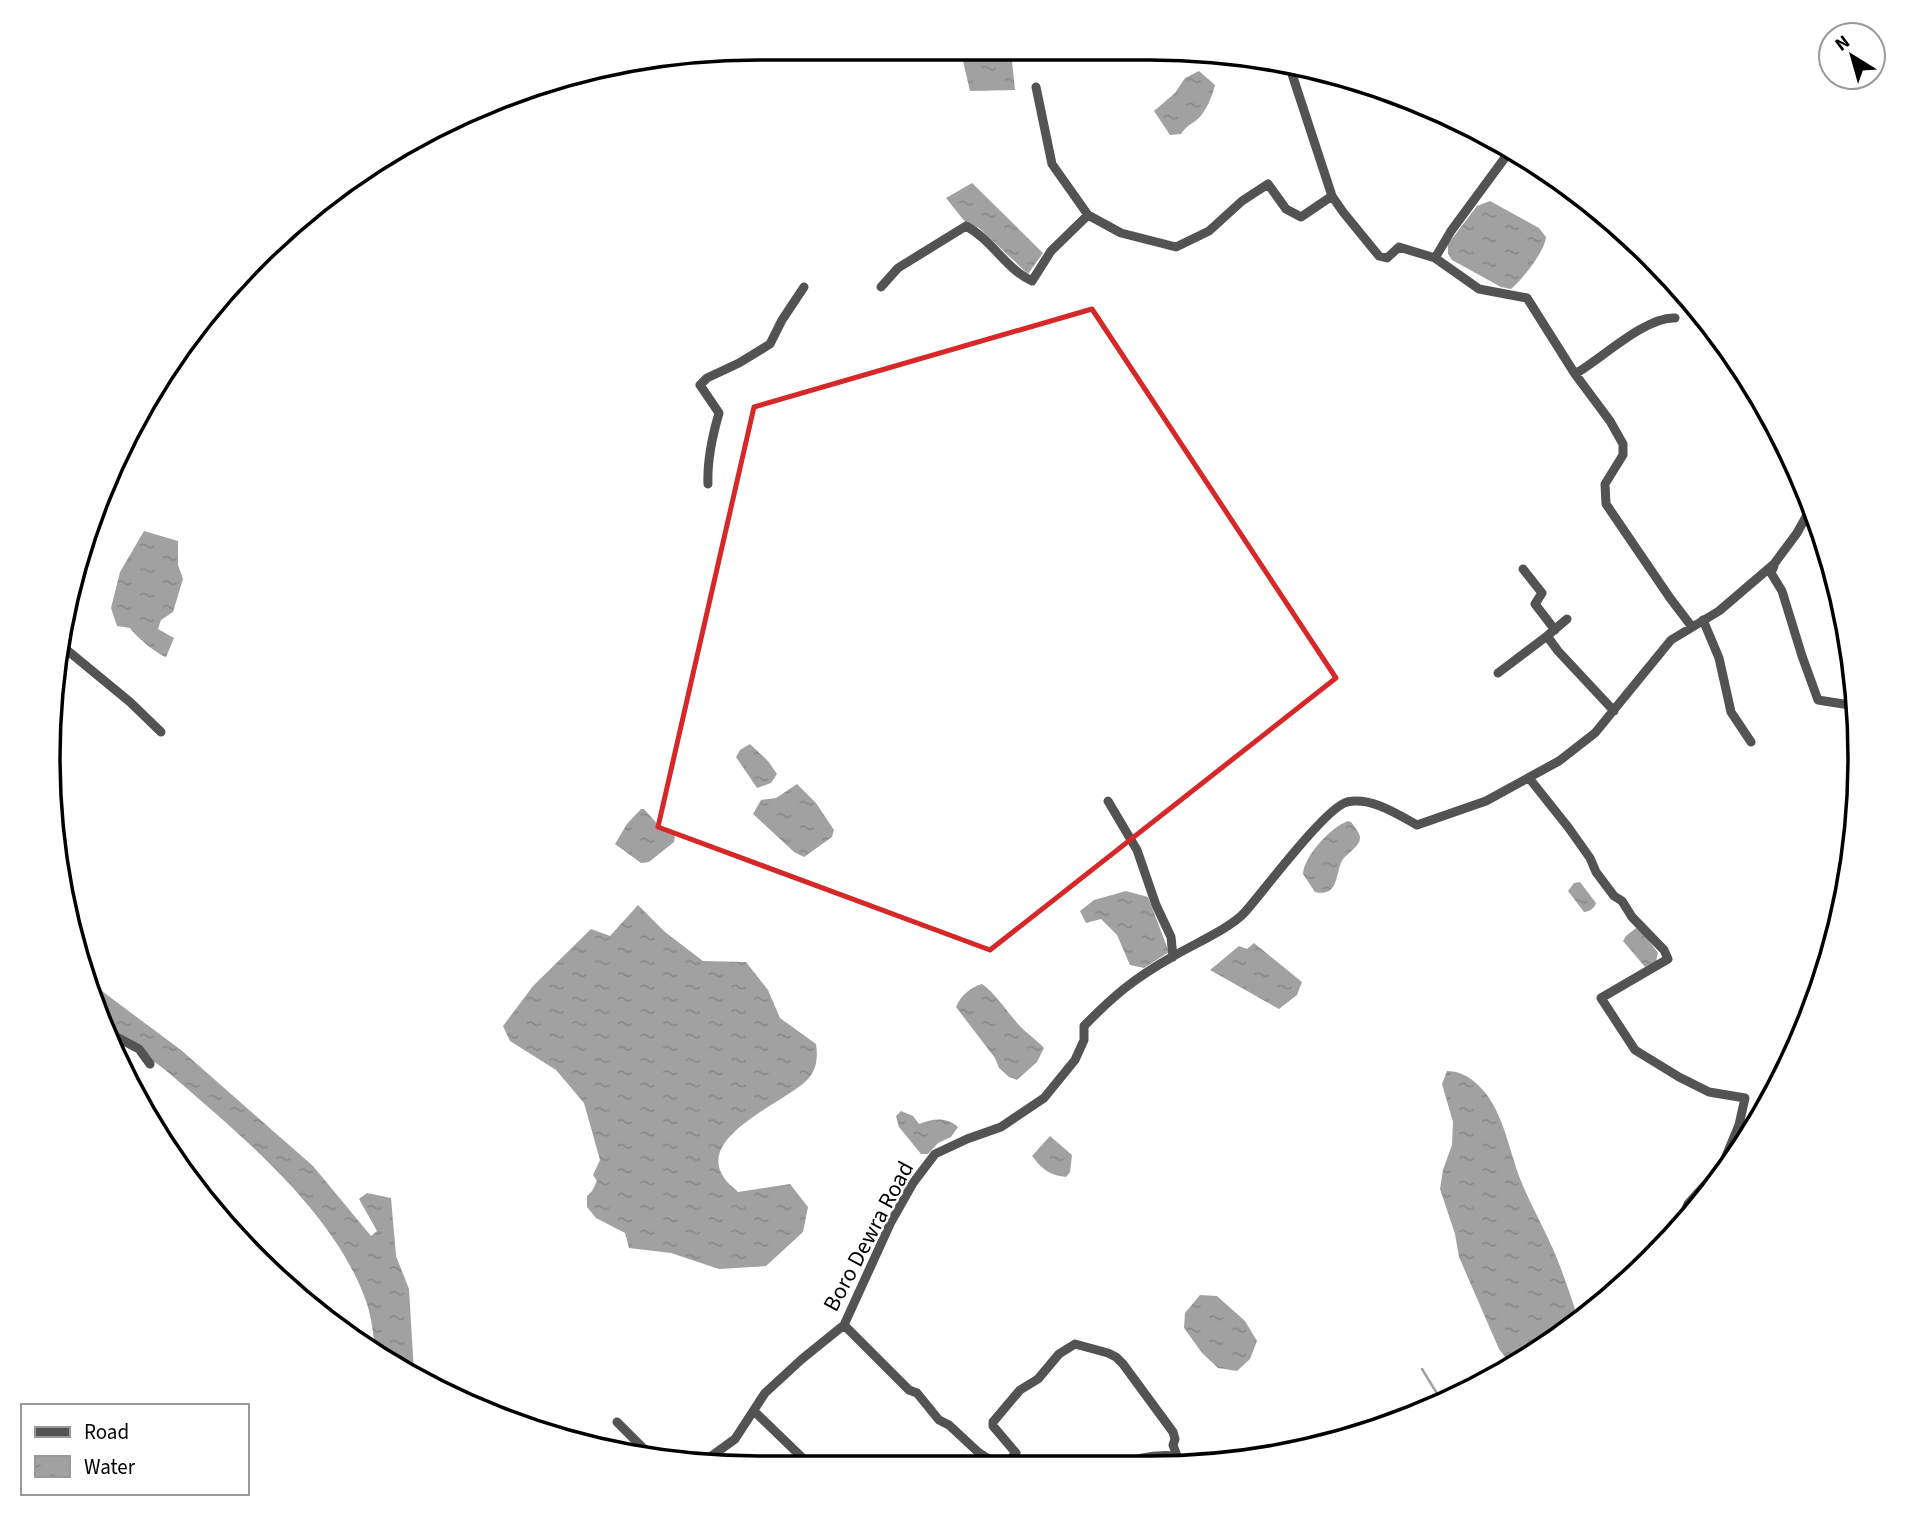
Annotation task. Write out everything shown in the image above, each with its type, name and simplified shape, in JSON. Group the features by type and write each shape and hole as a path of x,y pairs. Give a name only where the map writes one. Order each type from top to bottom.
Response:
{"street":[{"path":"1292,74 1332,196 1379,256 1387,258 1399,247 1435,258 1479,289 1527,298 1574,374 1610,421 1623,444 1623,455 1605,484 1606,504 1692,627"},
{"path":"1036,87 1052,164 1088,215 1121,233 1176,247 1209,231 1242,201 1268,184 1286,209 1301,217 1332,196"},
{"path":"1435,258 1451,231 1505,157"},
{"path":"881,287 898,268 966,226 979,233 1022,277 1032,281 1051,251 1088,215"},
{"path":"708,484 707,470 712,437 719,413 699,385 707,378 771,344 782,320 804,287"},
{"path":"1574,374 1641,329 1675,318"},
{"name":"Boro Dewra Road","path":"713,1455 736,1439 765,1393 844,1325 891,1222 913,1183 935,1154 967,1139 1001,1128 1044,1098 1075,1060 1084,1040 1084,1026 1114,995 1243,915 1296,850 1336,809 1347,802 1376,804 1417,825 1486,801 1559,761 1595,733 1671,640 1719,611 1774,564 1805,518"},
{"path":"1774,564 1771,573 1782,591 1818,700 1846,704"},
{"path":"1522,569 1542,593 1535,604 1558,651 1614,711"},
{"path":"1498,673 1567,619"},
{"path":"1703,620 1718,658 1731,712 1751,742"},
{"path":"68,651 162,732"},
{"path":"1529,778 1568,827 1614,896 1622,901 1632,918 1664,950 1668,959 1601,998 1635,1050 1709,1092 1745,1098 1739,1125 1729,1148"},
{"path":"1108,800 1137,850 1156,905 1171,937 1172,957"},
{"path":"119,1038 139,1049 150,1064"},
{"path":"844,1325 909,1390 917,1393 939,1420 949,1425 984,1456"},
{"path":"1013,1456 1016,1453 993,1426 993,1422 1020,1390 1038,1379 1059,1354 1075,1344 1108,1353 1124,1364 1175,1435 1172,1445 1177,1455"},
{"path":"754,1411 801,1456"},
{"path":"617,1422 641,1446"},
{"path":"1150,1456 1169,1456"}],"highlighted area":[{"path":"1092,309 1336,678 990,950 658,827 754,407"}],"water":[{"path":"963,60 1012,60 1015,90 970,91"},
{"path":"1199,71 1215,85 1209,103 1199,118 1181,134 1170,135 1154,111 1175,93 1185,78"},
{"path":"972,183 1043,253 1028,274 979,228 966,223 946,198"},
{"path":"1490,201 1539,228 1546,237 1542,250 1532,265 1511,289 1501,287 1452,260 1448,254 1448,244 1477,206"},
{"path":"144,531 178,541 178,565 183,579 173,612 161,620 158,629 174,638 166,657 130,628 117,626 111,608 120,572"},
{"path":"750,744 777,774 771,783 757,788 736,757 740,750"},
{"path":"797,784 816,803 834,830 832,837 804,857 794,852 753,814 761,800 776,798"},
{"path":"641,809 660,827 675,835 674,842 649,862 641,863 615,844 627,824"},
{"path":"1348,821 1359,833 1358,843 1343,859 1333,887 1323,893 1315,892 1303,874 1308,859 1327,836"},
{"path":"1580,882 1596,903 1586,912 1568,891 1574,883"},
{"path":"1126,891 1148,897 1169,952 1144,968 1130,965 1117,935 1101,919 1086,923 1080,911 1094,900"},
{"path":"638,905 665,932 703,961 746,962 768,990 780,1018 816,1044 816,1062 808,1079 733,1133 722,1147 718,1161 724,1178 738,1192 790,1184 808,1207 803,1232 766,1266 719,1269 671,1253 629,1248 625,1233 596,1218 587,1207 587,1196 597,1181 593,1175 600,1160 584,1103 556,1070 510,1041 503,1026 533,986 591,929 610,936"},
{"path":"1636,928 1658,953 1656,961 1645,967 1623,941"},
{"path":"1254,943 1302,982 1297,995 1279,1009 1210,970 1239,946 1247,949"},
{"path":"982,984 1044,1048 1037,1062 1017,1080 999,1068 995,1058 956,1007 967,992"},
{"path":"99,989 181,1050 313,1166 371,1236 377,1231 359,1199 367,1193 391,1198 396,1256 409,1289 414,1365 374,1342 369,1310 353,1270 333,1238 283,1177 226,1122 161,1067 117,1035"},
{"path":"1447,1071 1459,1073 1470,1078 1483,1090 1493,1105 1525,1190 1557,1258 1576,1311 1506,1359 1499,1349 1459,1257 1455,1234 1440,1189 1443,1170 1452,1145 1453,1122 1442,1084"},
{"path":"901,1111 913,1116 919,1124 939,1120 949,1121 958,1127 951,1137 938,1143 928,1154 921,1154 899,1127 896,1116"},
{"path":"1050,1136 1072,1155 1070,1172 1066,1177 1046,1171 1032,1156"},
{"path":"1200,1295 1217,1296 1245,1321 1257,1341 1250,1359 1237,1371 1218,1368 1202,1353 1184,1328 1185,1313"}],"waterway":[{"path":"1422,1369 1437,1394"}]}
